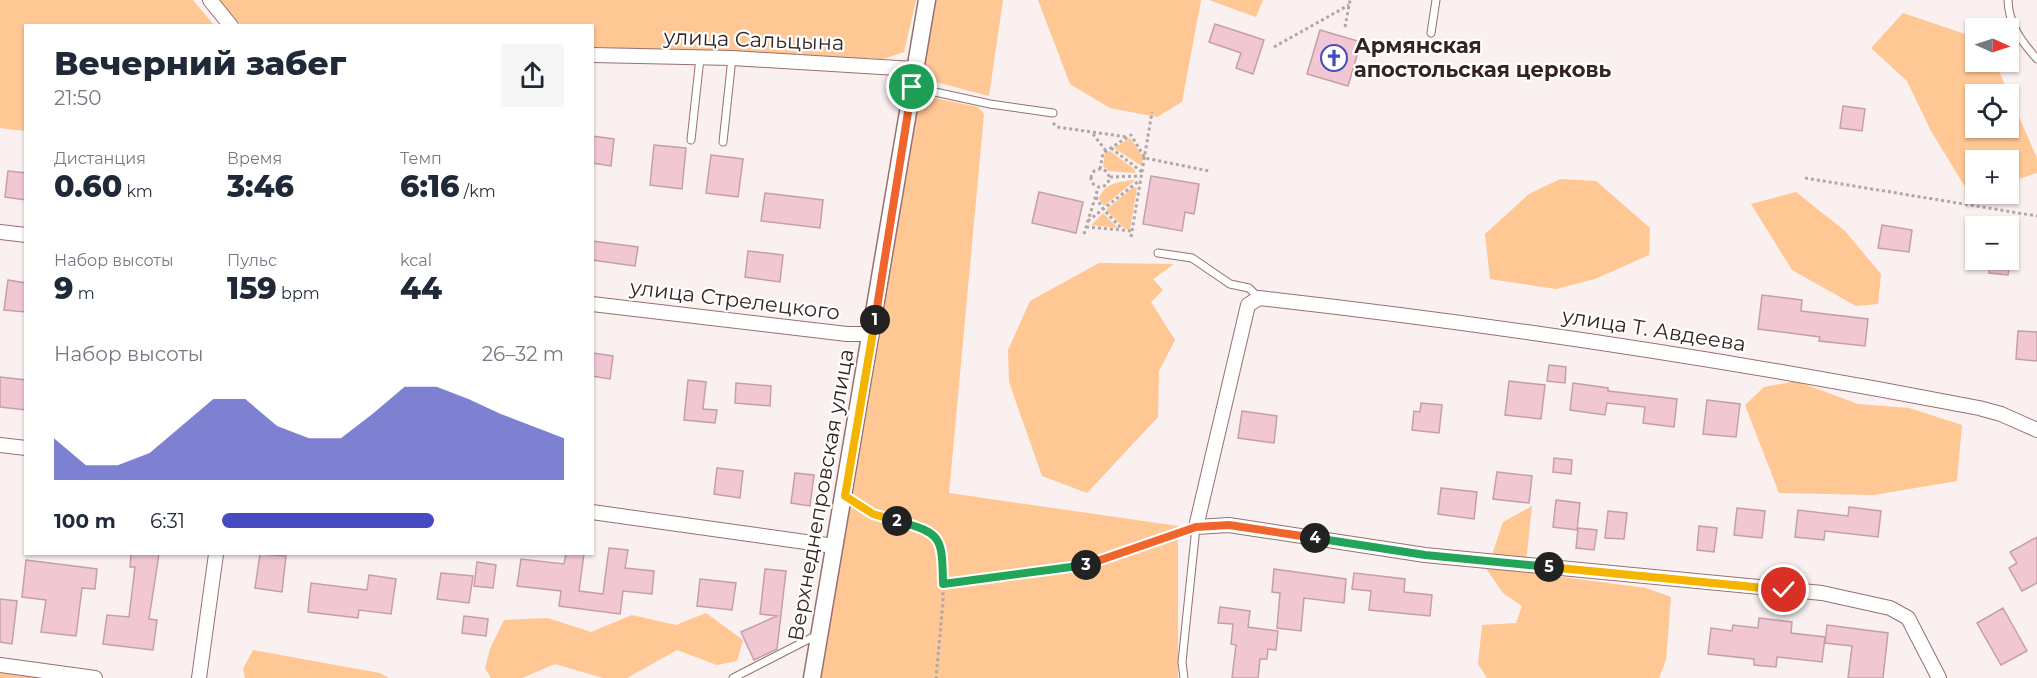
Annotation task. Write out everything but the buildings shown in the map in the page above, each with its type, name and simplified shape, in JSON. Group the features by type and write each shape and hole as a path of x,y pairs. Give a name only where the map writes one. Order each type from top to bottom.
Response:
{"street":[{"path":"210,0 229,24"},
{"name":"Верхнеднепровская улица","path":"812,678 834,546 845,496 927,0"},
{"name":"улица Сальцына","path":"594,55 732,58 914,69"},
{"path":"0,232 24,235"},
{"path":"1259,298 1248,305 1243,322 1196,527 1229,525 1425,555 1822,593 1890,608 1908,618 1939,678"},
{"name":"улица Т. Авдеева","path":"1259,298 1445,319 1805,374 1979,408 2001,414 2037,430"},
{"name":"улица Стрелецкого","path":"594,304 847,334 872,334"},
{"path":"0,445 24,448"},
{"path":"594,512 834,546"},
{"path":"199,678 216,555"},
{"path":"0,665 95,678"}],"lane":[{"path":"1431,33 1436,0"},
{"path":"2008,0 2008,13 2017,36 2037,59"},
{"path":"691,140 700,58"},
{"path":"723,142 732,58"},
{"path":"912,87 990,104 1053,113"},
{"path":"1158,253 1192,258 1230,284 1249,288 1259,298"},
{"path":"1184,678 1182,662 1196,527"},
{"path":"733,678 819,634"}],"path":[{"path":"1345,27 1350,0"},
{"path":"1274,47 1349,5"},
{"path":"1131,237 1152,112"},
{"path":"1056,127 1127,137 1131,135 1144,157 1209,171"},
{"path":"1092,132 1106,150"},
{"path":"1100,169 1103,153 1127,137"},
{"path":"1111,148 1141,176"},
{"path":"1100,169 1106,171 1109,177 1107,184 1098,188 1090,179 1092,173 1100,169"},
{"path":"1109,177 1141,176"},
{"path":"1088,222 1141,176"},
{"path":"1805,178 2037,216"},
{"path":"1084,234 1098,188"},
{"path":"1096,196 1103,209 1123,231"},
{"path":"1086,227 1132,231"},
{"path":"845,496 873,514 930,532 942,548 943,584 936,678"},
{"path":"943,584 1089,565 1196,527"}],"shaded area":[{"path":"0,0 193,0 213,24 24,24 24,131 0,128"},
{"path":"215,0 916,0 904,52 883,59 594,47 594,24 240,24"},
{"path":"936,0 1003,0 989,96 932,81 923,68"},
{"path":"1038,0 1201,0 1182,102 1157,117 1110,108 1070,84"},
{"path":"1209,0 1263,0 1256,17"},
{"path":"1903,13 1965,34 1965,72 1999,72 2005,84 1965,84 1965,138 2019,138 2019,117 2037,158 2037,173 2019,179 2019,150 1965,150 1965,187 1931,131 1907,81 1871,48"},
{"path":"930,97 978,107 984,114 949,493 1178,526 1178,678 818,678 919,101"},
{"path":"1130,138 1143,157 1142,166 1114,148"},
{"path":"1110,151 1135,170 1135,173 1109,171 1103,166 1105,153"},
{"path":"1560,179 1596,181 1650,228 1649,255 1595,279 1556,289 1490,279 1485,234 1529,194"},
{"path":"1134,180 1104,206 1099,199 1108,186"},
{"path":"1133,187 1137,188 1130,229 1125,229 1106,210"},
{"path":"1796,192 1845,231 1881,274 1878,304 1856,306 1792,270 1751,204"},
{"path":"1103,213 1118,228 1091,225"},
{"path":"1099,263 1174,264 1153,279 1163,290 1151,302 1175,340 1159,371 1158,417 1087,493 1042,476 1009,382 1008,350 1030,301"},
{"path":"1796,381 1858,404 1909,408 1962,425 1957,481 1874,495 1779,493 1745,405 1764,387"},
{"path":"1532,506 1525,572 1646,588 1671,597 1666,660 1659,678 1487,678 1478,664 1482,625 1516,623 1522,606 1503,593 1487,570 1503,522"},
{"path":"706,613 743,640 737,661 717,665 677,650 627,678 603,678 555,664 522,678 491,678 485,668 490,649 504,620 548,618 591,632 632,615 676,625"},
{"path":"253,650 380,673 389,678 245,678 243,669"},
{"path":"0,672 49,678 0,678"}],"place":[{"name":"Армянская апостольская церковь","path":"1334,58"}],"route":[{"path":"912,87 845,496 873,514 920,527 936,537 942,548 943,584 1089,565 1196,527 1229,525 1425,555 1784,590"}]}
